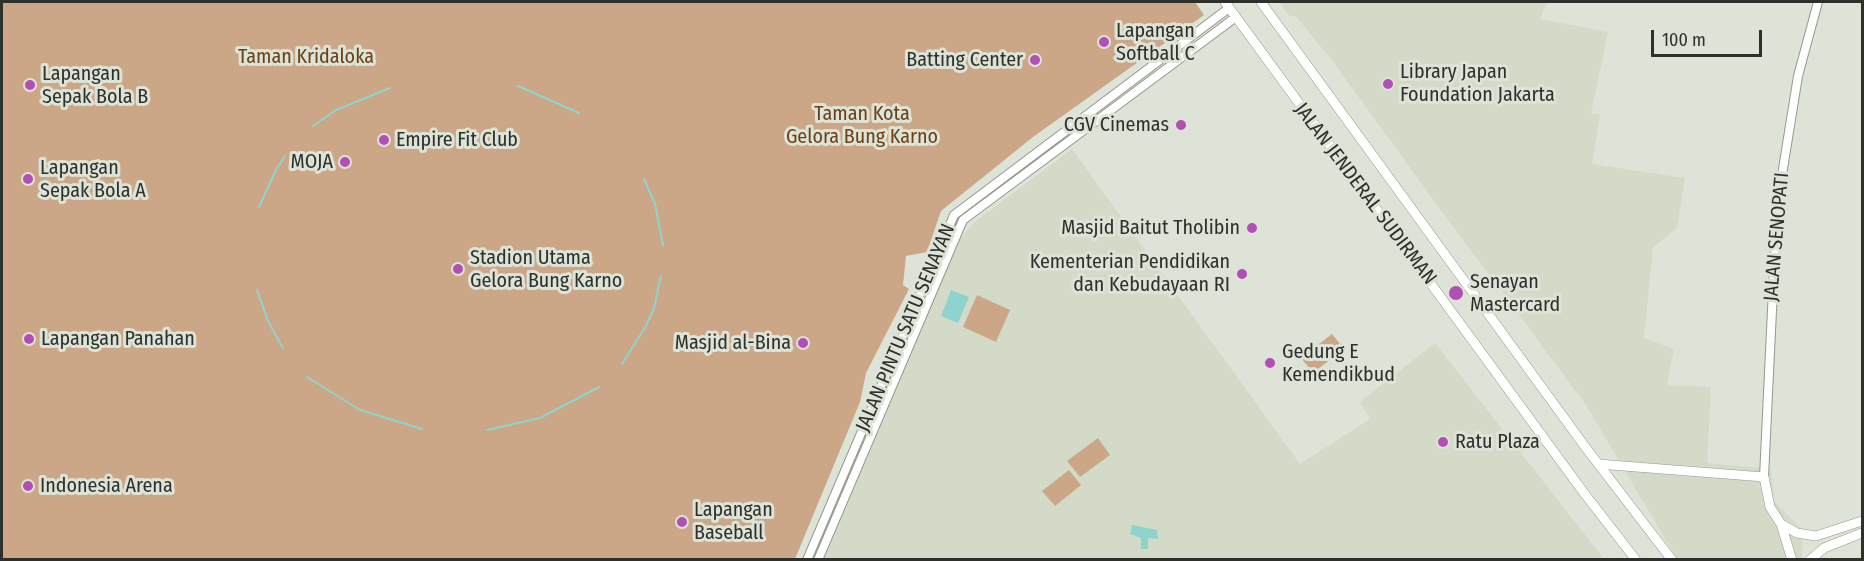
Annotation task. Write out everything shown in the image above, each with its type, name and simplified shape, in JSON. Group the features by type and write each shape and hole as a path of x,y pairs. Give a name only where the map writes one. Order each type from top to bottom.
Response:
{"main road":[{"name":"JALAN JENDERAL SUDIRMAN","path":"1261,2 1598,464 1672,560"},
{"name":"JALAN SENOPATI","path":"1764,477 1778,206 1798,76 1818,2"},
{"name":"JALAN JENDERAL SUDIRMAN","path":"1227,5 1589,501 1636,560"},
{"name":"JALAN PINTU SATU SENAYAN","path":"807,560 954,215 1200,30 1227,5"},
{"name":"JALAN PINTU SATU SENAYAN","path":"818,560 963,220 1236,17"},
{"path":"1200,30 1206,38"},
{"path":"1181,44 1187,52"},
{"path":"1115,92 1122,100"},
{"path":"1598,464 1764,477 1770,507 1781,524 1792,560"},
{"path":"1781,524 1797,533 1816,536 1863,521"},
{"path":"1809,560 1824,548 1863,533"}],"shaded area":[{"path":"1280,2 1547,2 1540,19 1608,32 1591,114 1600,114 1592,164 1685,178 1677,228 1653,248 1644,338 1674,349 1667,385 1711,387 1707,463 1771,469 1774,501 1803,531 1802,559 1677,559 1586,405 1332,60 1296,17 1288,15"},
{"path":"1072,149 1300,464 1370,419 1360,402 1435,343 1604,559 822,560 955,245 973,223"}],"green space":[{"path":"2,2 1195,2 1204,15 1033,137 941,211 927,252 906,256 903,285 909,289 866,373 860,402 795,559 2,560"},
{"path":"977,295 1010,310 996,342 963,327"},
{"path":"1332,334 1344,349 1313,373 1301,358"},
{"path":"1098,438 1110,455 1080,477 1067,461"},
{"path":"1069,470 1081,485 1055,506 1042,491"}],"water":[{"path":"951,290 969,297 958,323 941,316"},
{"path":"1132,525 1157,530 1158,539 1148,538 1148,549 1141,549 1141,538 1130,534"}],"waterway":[{"path":"518,86 579,113"},
{"path":"313,126 336,110 390,88"},
{"path":"259,207 285,156"},
{"path":"644,179 655,204 663,245"},
{"path":"622,364 646,326 654,308 661,276"},
{"path":"257,290 268,321 283,348"},
{"path":"307,377 360,410 422,429"},
{"path":"487,430 540,418 599,387"}],"place":[{"name":"Lapangan Softball C","path":"1104,42"},
{"name":"Batting Center","path":"1035,60"},
{"name":"Library Japan Foundation Jakarta","path":"1388,84"},
{"name":"Lapangan Sepak Bola B","path":"30,85"},
{"name":"CGV Cinemas","path":"1181,125"},
{"name":"Empire Fit Club","path":"384,140"},
{"name":"MOJA","path":"345,162"},
{"name":"Lapangan Sepak Bola A","path":"28,179"},
{"name":"Masjid Baitut Tholibin","path":"1252,228"},
{"name":"Stadion Utama Gelora Bung Karno","path":"458,269"},
{"name":"Kementerian Pendidikan dan Kebudayaan RI","path":"1242,274"},
{"name":"Senayan Mastercard","path":"1456,293"},
{"name":"Lapangan Panahan","path":"29,339"},
{"name":"Masjid al-Bina","path":"803,343"},
{"name":"Gedung E Kemendikbud","path":"1270,363"},
{"name":"Ratu Plaza","path":"1443,442"},
{"name":"Indonesia Arena","path":"28,486"},
{"name":"Lapangan Baseball","path":"682,522"}],"park label":[{"name":"Taman Kridaloka","path":"306,57"},
{"name":"Taman Kota Gelora Bung Karno","path":"862,126"}]}
